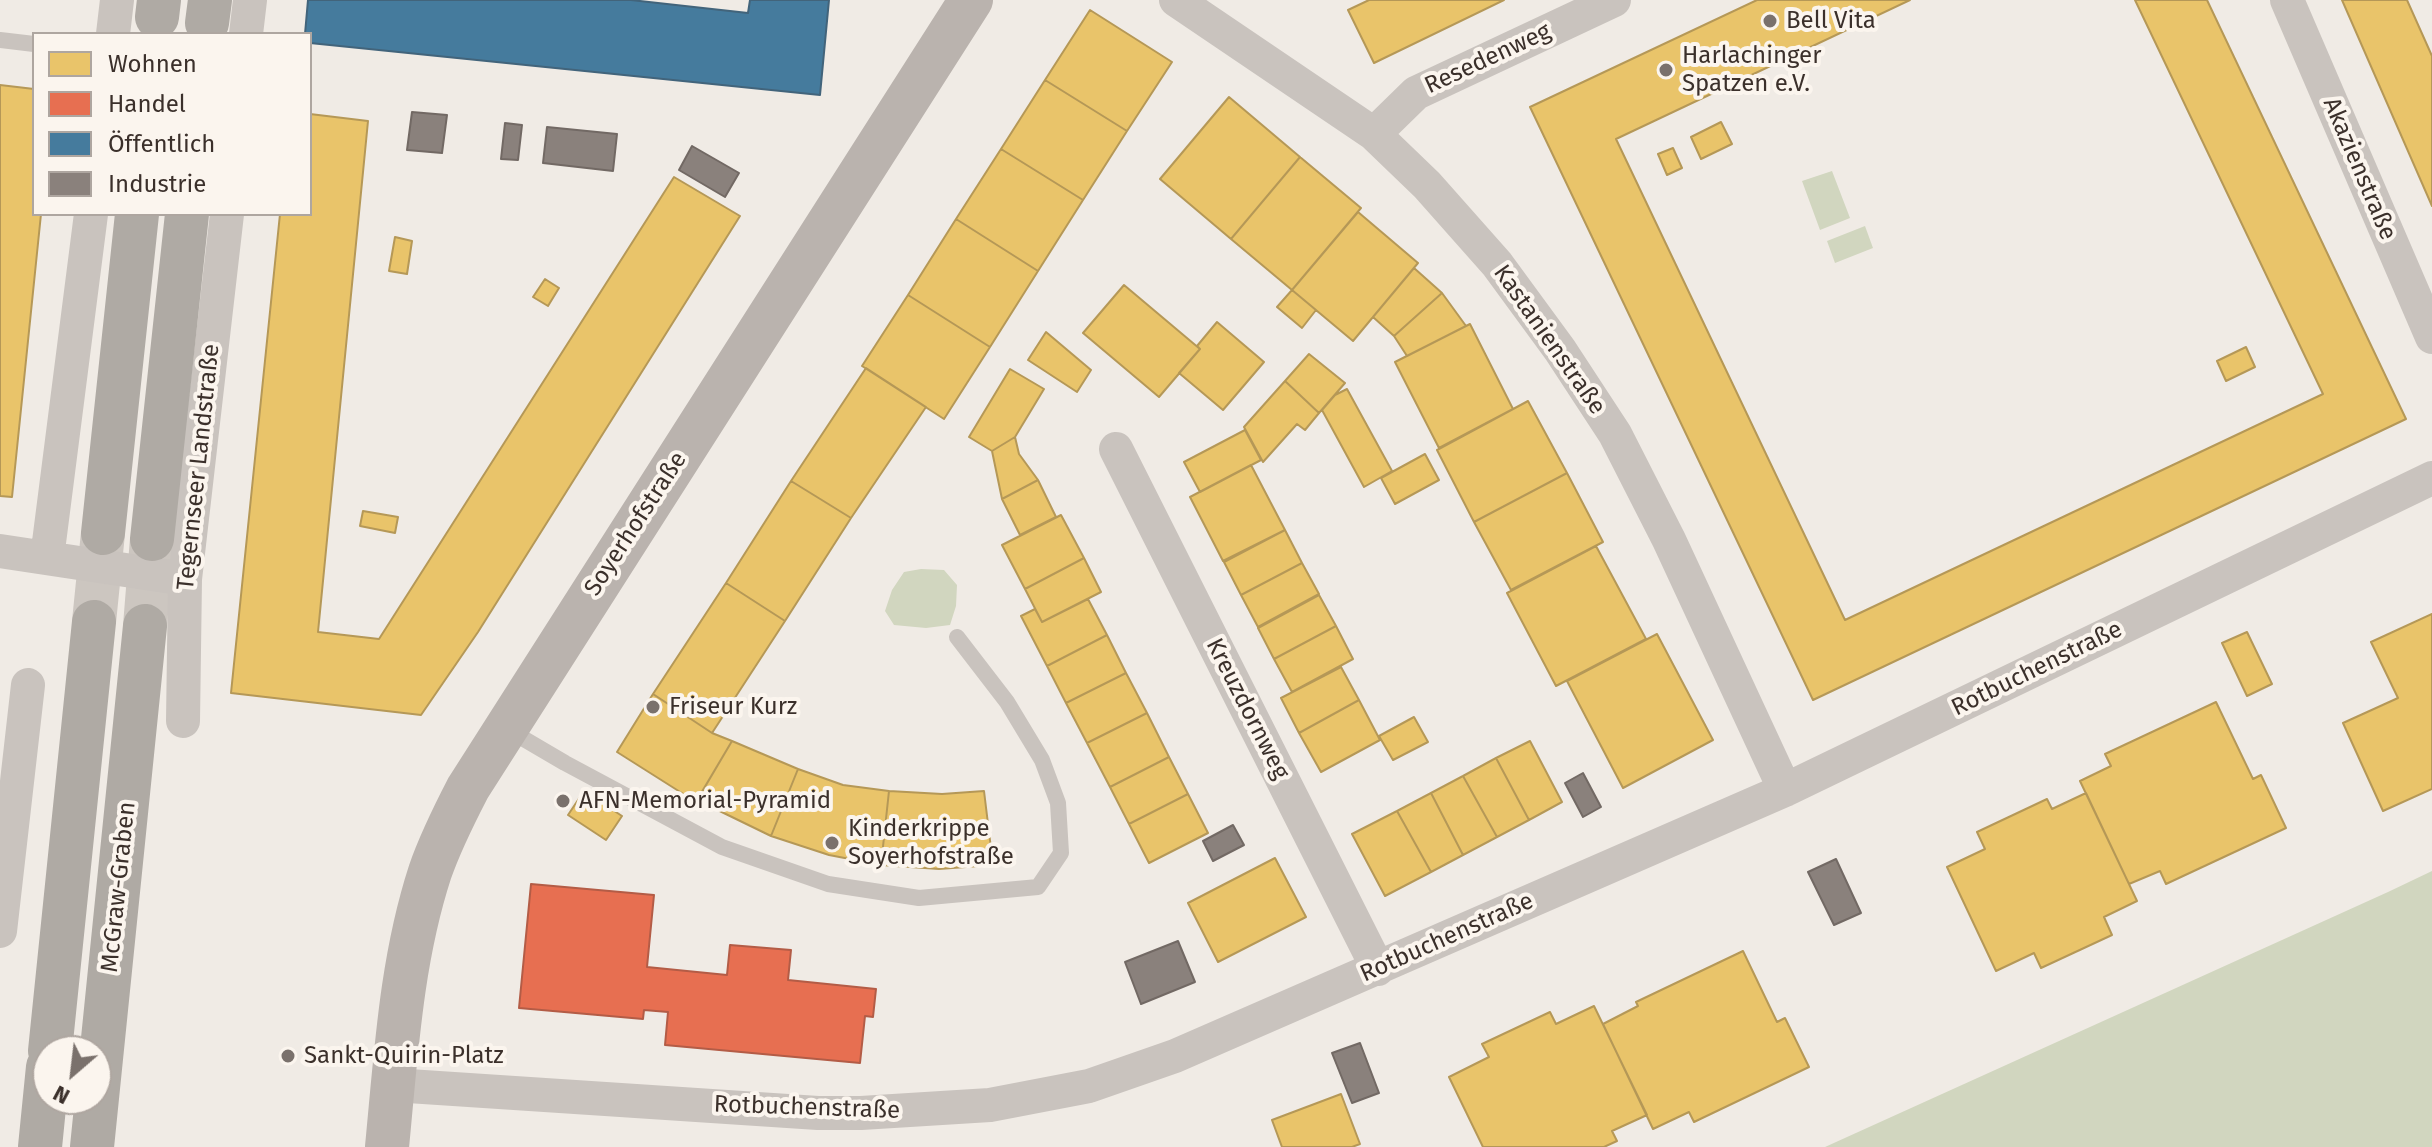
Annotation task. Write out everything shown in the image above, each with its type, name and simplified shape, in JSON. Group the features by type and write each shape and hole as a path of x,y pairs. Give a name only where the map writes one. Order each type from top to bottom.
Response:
{"highway":[{"path":"103,533 137,216"},
{"path":"152,539 187,216"},
{"path":"52,1035 94,622"},
{"name":"McGraw-Graben","path":"92,1147 145,626"},
{"path":"40,1147 43,1115"}],"main road":[{"name":"Soyerhofstraße","path":"393,1085 411,945 426,884 448,827 468,788 971,0"},
{"path":"387,1147 393,1085"}],"street":[{"path":"113,32 117,0"},
{"path":"221,19 250,0"},
{"name":"Kastanienstraße","path":"1176,0 1374,134 1427,185 1497,264 1560,350 1615,434 1669,540 1785,790"},
{"name":"Resedenweg","path":"1374,134 1416,93 1614,0"},
{"name":"Akazienstraße","path":"2287,0 2432,337"},
{"path":"47,558 91,216"},
{"name":"Tegernseer Landstraße","path":"183,721 185,579 227,216"},
{"name":"Kreuzdornweg","path":"1116,449 1378,969"},
{"name":"Rotbuchenstraße","path":"393,1085 818,1113 990,1105 1089,1086 1160,1061 1378,969 1785,790 2432,478"},
{"path":"0,551 185,579"},
{"path":"0,931 28,685"}],"lane":[{"path":"0,40 32,44"},
{"path":"506,728 722,847 828,884 919,898 1038,887 1061,853 1058,803 1042,760 1007,702 957,637"}],"green space":[{"path":"1832,171 1850,218 1820,230 1802,181"},
{"path":"1865,226 1873,248 1835,263 1827,241"},
{"path":"944,570 957,585 956,606 950,625 926,628 894,625 885,611 892,590 904,572"},
{"path":"2432,871 2432,1147 1825,1147 2388,892"}],"building: Wohnen":[{"path":"1369,0 1504,0 1374,63 1348,10"},
{"path":"1757,0 1910,0 1616,139 1845,620 2323,394 2135,0 2207,0 2406,419 1813,700 1530,107"},
{"path":"2342,0 2407,0 2432,56 2432,206"},
{"path":"1090,10 1172,62 1127,131 1045,80"},
{"path":"1045,80 1127,131 1083,200 1001,149"},
{"path":"0,85 32,89 32,216 41,216 12,497 0,496"},
{"path":"1229,97 1300,157 1231,239 1160,179"},
{"path":"312,114 368,121 318,632 379,639 674,177 740,216 478,632 421,715 231,693 280,216 312,216"},
{"path":"1721,122 1732,144 1701,159 1691,137"},
{"path":"1673,148 1682,168 1667,175 1658,154"},
{"path":"1001,149 1083,200 1038,271 956,219"},
{"path":"1300,157 1361,208 1292,290 1231,239"},
{"path":"1358,212 1418,263 1353,341 1292,290"},
{"path":"956,219 1038,271 990,347 908,295"},
{"path":"395,237 412,241 407,274 389,271"},
{"path":"1414,268 1442,293 1394,336 1373,317"},
{"path":"545,279 559,288 548,306 533,297"},
{"path":"1124,285 1200,349 1159,397 1083,333"},
{"path":"1292,290 1316,310 1302,328 1277,307"},
{"path":"1442,293 1466,326 1407,356 1394,336"},
{"path":"908,295 990,347 944,419 862,366"},
{"path":"1217,322 1264,362 1223,410 1179,373 1200,349 1197,346"},
{"path":"1470,324 1513,409 1439,448 1395,362"},
{"path":"1046,332 1091,370 1077,392 1028,360"},
{"path":"2246,347 2255,367 2226,381 2217,361"},
{"path":"1309,354 1345,383 1319,413 1285,381"},
{"path":"866,368 926,407 851,518 791,481"},
{"path":"1010,369 1044,389 1015,437 992,451 969,437"},
{"path":"1285,381 1319,413 1305,430 1297,424 1263,462 1244,427"},
{"path":"1347,389 1392,471 1364,487 1322,410 1335,395"},
{"path":"1528,401 1567,473 1474,522 1437,450"},
{"path":"1245,430 1261,460 1200,492 1184,462"},
{"path":"1015,437 1019,454 1038,480 1002,499 992,451"},
{"path":"1425,454 1439,480 1395,504 1381,478"},
{"path":"1251,465 1285,530 1223,561 1190,497"},
{"path":"1567,473 1603,542 1511,590 1474,522"},
{"path":"1038,480 1056,517 1020,535 1002,499"},
{"path":"791,481 851,518 785,621 726,583"},
{"path":"363,511 398,517 395,533 360,526"},
{"path":"1061,515 1084,558 1025,589 1002,545"},
{"path":"1285,530 1302,563 1241,595 1224,562"},
{"path":"1596,546 1646,639 1556,686 1507,593"},
{"path":"1084,558 1101,592 1042,622 1025,589"},
{"path":"1302,563 1319,594 1258,627 1241,595"},
{"path":"726,583 785,621 712,733 653,694"},
{"path":"1319,595 1336,626 1274,659 1258,628"},
{"path":"1088,599 1107,635 1047,666 1021,616 1035,609 1042,622"},
{"path":"2432,614 2432,789 2383,811 2343,723 2398,698 2371,642"},
{"path":"1336,626 1353,659 1292,692 1274,659"},
{"path":"2247,632 2272,684 2247,696 2222,643"},
{"path":"1657,634 1713,740 1623,788 1567,681"},
{"path":"1107,635 1126,673 1066,703 1047,666"},
{"path":"1341,667 1359,700 1299,733 1281,698"},
{"path":"1126,673 1147,713 1087,743 1066,703"},
{"path":"653,694 712,733 732,741 696,802 617,752"},
{"path":"1359,700 1380,740 1321,772 1299,733"},
{"path":"2216,702 2253,779 2261,775 2286,828 2166,884 2160,871 2129,884 2080,781 2111,766 2105,754"},
{"path":"1147,713 1169,757 1110,787 1087,743"},
{"path":"1414,717 1428,742 1393,760 1379,736"},
{"path":"732,741 798,769 771,836 697,800"},
{"path":"1530,741 1562,802 1529,820 1496,758"},
{"path":"1169,757 1188,794 1129,824 1110,787"},
{"path":"1496,758 1529,820 1497,837 1463,776"},
{"path":"798,769 843,785 889,791 881,865 829,855 771,836"},
{"path":"1463,776 1497,837 1463,855 1431,793"},
{"path":"584,791 622,816 606,840 568,815"},
{"path":"889,791 942,794 984,791 993,865 939,869 881,865"},
{"path":"1431,793 1463,855 1431,872 1397,811"},
{"path":"2086,793 2137,901 2104,917 2112,935 2041,968 2034,953 1996,971 1947,867 1985,849 1977,832 2047,799 2052,809"},
{"path":"1188,794 1208,833 1149,863 1129,824"},
{"path":"1397,811 1431,872 1385,896 1352,834"},
{"path":"1275,858 1306,917 1218,962 1188,903"},
{"path":"1743,951 1777,1022 1785,1018 1809,1067 1694,1122 1689,1112 1653,1129 1603,1024 1638,1006 1636,1002"},
{"path":"1594,1006 1647,1115 1612,1131 1617,1141 1604,1147 1483,1147 1449,1077 1489,1057 1482,1044 1550,1012 1556,1024"},
{"path":"1341,1094 1360,1144 1352,1147 1282,1147 1272,1120"}],"building: Handel":[{"path":"531,884 654,895 647,967 727,975 730,945 791,950 788,980 876,989 873,1017 865,1016 860,1063 665,1045 668,1012 644,1010 643,1019 519,1008"}],"building: Öffentlich":[{"path":"308,0 631,0 748,13 750,0 829,0 820,95 312,43 312,32 305,32"}],"building: Industrie":[{"path":"412,112 447,115 442,153 407,150"},
{"path":"505,123 522,125 518,160 501,159"},
{"path":"547,127 617,134 613,171 543,163"},
{"path":"692,146 739,173 725,197 679,170"},
{"path":"1583,773 1601,807 1583,817 1565,783"},
{"path":"1233,825 1244,845 1213,861 1203,841"},
{"path":"1836,859 1861,913 1834,925 1808,872"},
{"path":"1178,941 1195,982 1141,1004 1125,962"},
{"path":"1360,1043 1379,1093 1352,1103 1332,1053"}],"tunnel":[{"path":"94,622 103,533"},
{"path":"145,626 152,539"}],"place":[{"name":"Bell Vita","path":"1770,21"},
{"name":"Harlachinger Spatzen e.V.","path":"1666,70"},
{"name":"Friseur Kurz","path":"653,707"},
{"name":"AFN-Memorial-Pyramid","path":"563,801"},
{"name":"Kinderkrippe Soyerhofstraße","path":"832,843"},
{"name":"Sankt-Quirin-Platz","path":"288,1056"}]}
